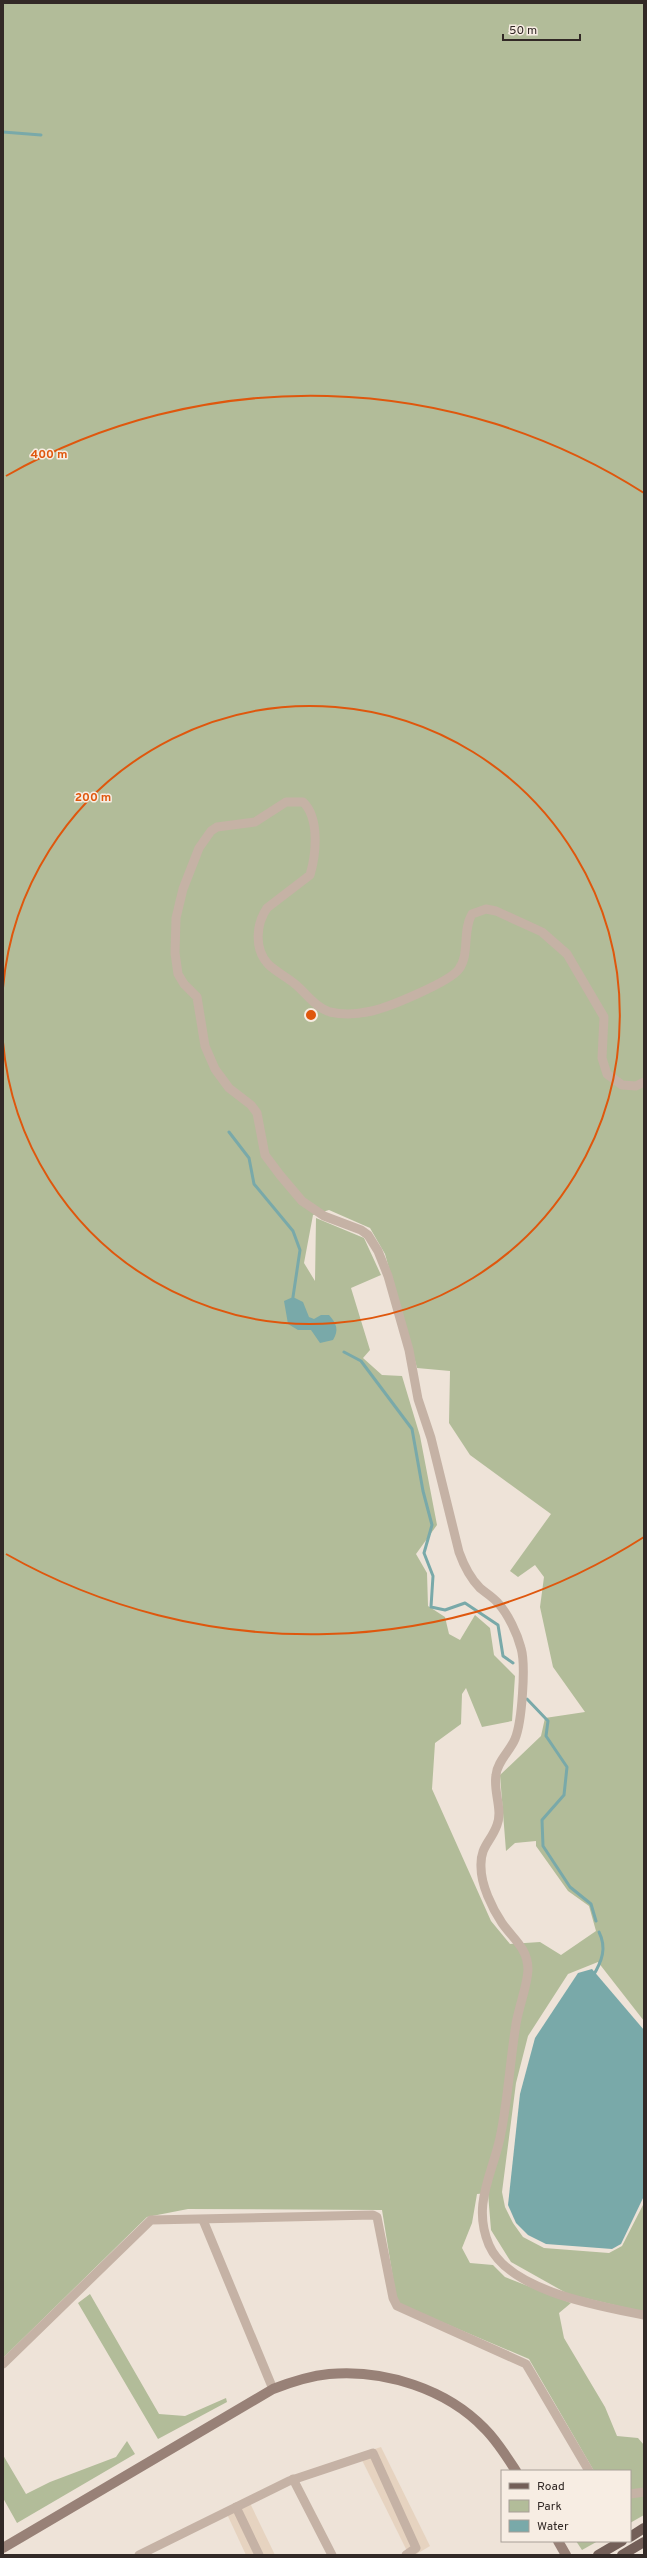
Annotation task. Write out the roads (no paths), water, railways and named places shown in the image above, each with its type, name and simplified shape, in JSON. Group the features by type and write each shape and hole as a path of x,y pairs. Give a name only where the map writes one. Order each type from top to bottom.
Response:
{"main road":[{"path":"631,2535 644,2528"},
{"path":"598,2555 620,2542"},
{"path":"622,2555 644,2542"}],"street":[{"path":"644,1082 636,1086 622,1085 607,1074 602,1058 604,1018 567,954 542,932 496,911 486,909 472,914 466,929 461,964 453,975 422,991 373,1011 342,1014 329,1012 317,1005 296,984 268,963 260,951 258,939 262,915 267,908 310,875 315,841 313,817 308,807 303,802 286,802 255,822 217,827 211,831 199,848 184,889 176,918 175,953 178,974 184,984 197,997 205,1046 215,1069 229,1088 251,1105 256,1113 265,1155 280,1175 302,1201 324,1216 361,1230 368,1235 378,1251 388,1276 409,1350 418,1399 431,1438 439,1478 459,1552 465,1568 479,1587 497,1602 505,1613 521,1646 524,1663 519,1727 515,1740 496,1772 498,1820 497,1826 482,1849 481,1867 484,1886 501,1922 524,1950 528,1973 514,2034 500,2138 483,2192 485,2230 489,2244 497,2259 509,2270 531,2282 560,2294 644,2315"},
{"path":"3,2364 151,2220 373,2215 377,2218 393,2298 397,2306 526,2364 588,2470"},
{"path":"203,2220 273,2389"},
{"path":"3,2548 273,2389 299,2380 329,2374 374,2374 412,2384 459,2407 486,2429 515,2470"},
{"path":"139,2555 293,2479 373,2453 416,2548 406,2555"},
{"path":"293,2479 332,2555"},
{"path":"631,2494 644,2492"},
{"path":"236,2507 259,2555"},
{"path":"559,2542 566,2555"}],"water":[{"path":"293,1297 303,1302 309,1317 314,1319 321,1315 329,1315 334,1321 336,1327 336,1333 333,1340 320,1343 311,1330 298,1330 288,1324 284,1301"},
{"path":"592,1969 644,2030 644,2196 621,2244 612,2249 546,2244 528,2235 516,2223 508,2205 520,2094 535,2038 578,1973"}],"waterway":[{"path":"3,132 41,135"},
{"path":"229,1132 249,1158 254,1184 293,1231 300,1250 293,1297"},
{"path":"344,1352 361,1361 412,1429 423,1491 432,1525 424,1553 433,1576 431,1607 445,1610 465,1603 498,1625 503,1656 513,1663"},
{"path":"527,1699 548,1721 546,1736 567,1767 564,1795 542,1820 543,1846 570,1887 591,1904 596,1921"},
{"path":"593,1976 601,1960 603,1949 599,1932"}]}
